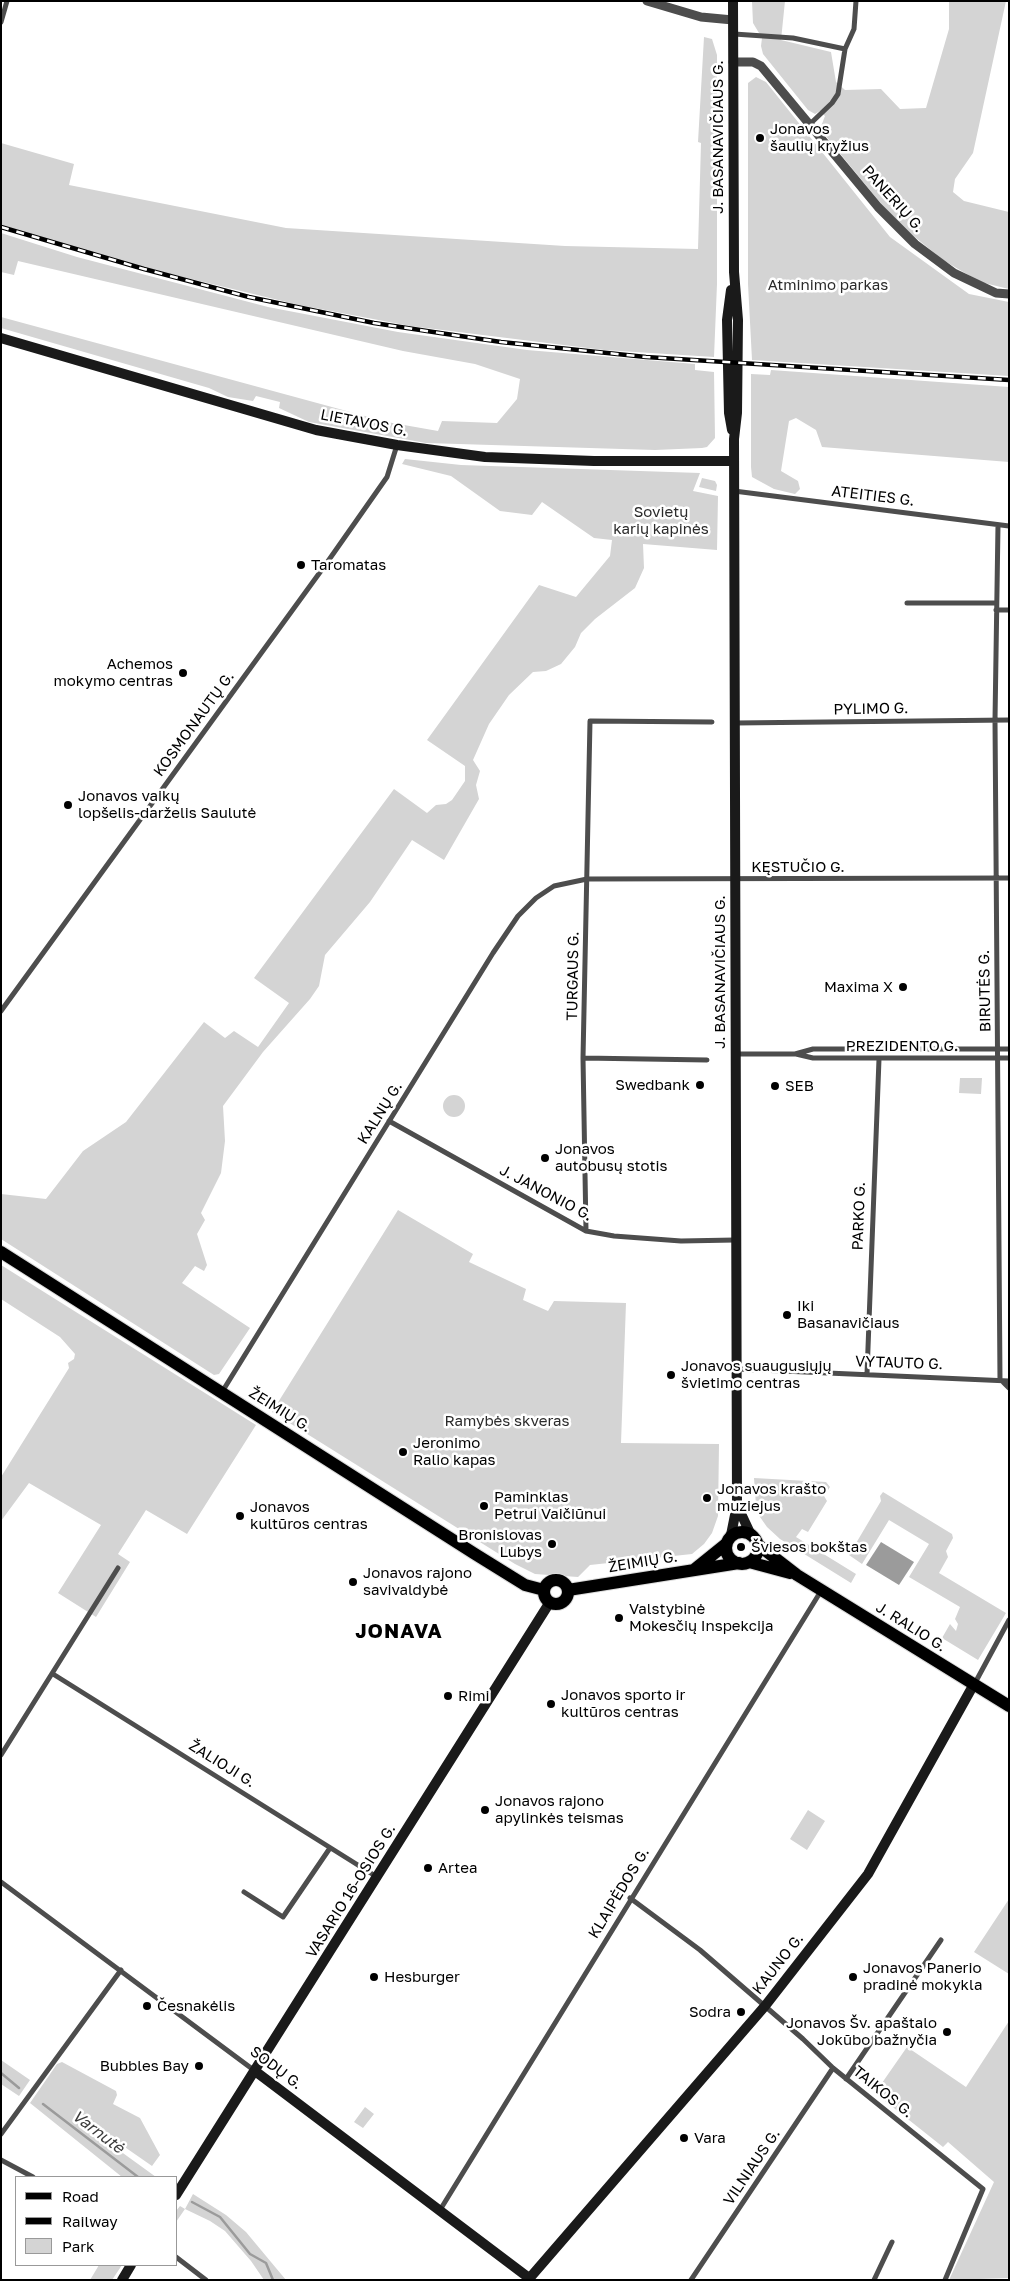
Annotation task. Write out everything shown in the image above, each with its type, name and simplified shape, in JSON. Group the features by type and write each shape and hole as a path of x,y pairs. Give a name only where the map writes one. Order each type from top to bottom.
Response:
{"main road":[{"name":"J. BASANAVIČIAUS G.","path":"729,1540 737,1504 734,1054 734,439 737,413 738,329 734,272 733,1"},
{"name":"LIETAVOS G.","path":"1,338 298,425 397,446 485,458 594,461 734,461"},
{"name":"ŽEIMIŲ G.","path":"1,1252 525,1585 544,1590"},
{"name":"J. BASANAVIČIAUS G.","path":"737,1504 754,1539"},
{"path":"741,1532 754,1539 756,1554 744,1563 727,1554 729,1540 741,1532"},
{"name":"J. RALIO G.","path":"754,1539 797,1575 1009,1706"},
{"name":"ŽEIMIŲ G.","path":"693,1570 729,1540"},
{"name":"ŽEIMIŲ G.","path":"568,1590 744,1563"},
{"name":"J. RALIO G.","path":"744,1563 797,1575"},
{"path":"554,1580 565,1583 568,1590 567,1598 561,1603 550,1602 545,1597 544,1590 554,1580"},
{"name":"VASARIO 16-OSIOS G.","path":"178,2192 550,1602"},
{"name":"KAUNO G.","path":"530,2279 765,2006 868,1874 974,1684"},
{"name":"SODŲ G.","path":"255,2071 530,2279"},
{"path":"122,2280 130,2266"}],"street":[{"path":"1,22 7,1"},
{"path":"647,1 702,17 733,20"},
{"path":"810,124 832,103 838,94 845,49 854,29 856,1"},
{"path":"733,34 793,38 845,49"},
{"name":"PANERIŲ G.","path":"733,62 754,62 761,66 878,207 915,244 954,274 996,293 1009,294"},
{"name":"KOSMONAUTŲ G.","path":"1,1011 331,557 387,476 397,446"},
{"name":"ATEITIES G.","path":"734,491 1009,526"},
{"name":"BIRUTĖS G.","path":"998,525 995,720 1000,1380"},
{"path":"907,603 996,603"},
{"path":"996,610 1009,610"},
{"name":"PYLIMO G.","path":"735,723 1009,720"},
{"name":"TURGAUS G.","path":"586,1231 583,1058 590,721 712,722"},
{"name":"KĘSTUČIO G.","path":"587,879 1009,878"},
{"name":"KALNŲ G.","path":"222,1392 518,916 536,898 554,886 587,879"},
{"name":"PREZIDENTO G.","path":"795,1054 813,1049 1009,1048"},
{"name":"PREZIDENTO G.","path":"734,1054 795,1054 812,1058 879,1059 1009,1058"},
{"path":"583,1058 707,1060"},
{"name":"PARKO G.","path":"867,1374 879,1059"},
{"name":"J. JANONIO G.","path":"389,1121 586,1231 614,1236 681,1241 735,1240"},
{"name":"VYTAUTO G.","path":"736,1369 1009,1381"},
{"path":"1000,1380 1009,1388"},
{"path":"1,1755 118,1568"},
{"name":"KLAIPĖDOS G.","path":"440,2210 821,1590"},
{"path":"974,1684 1009,1620"},
{"name":"ŽALIOJI G.","path":"53,1674 377,1878"},
{"path":"244,1892 283,1918 330,1848"},
{"name":"SODŲ G.","path":"1,1882 255,2071"},
{"name":"TAIKOS G.","path":"630,1898 700,1950 833,2068 983,2190 945,2280"},
{"path":"846,2079 941,1940"},
{"path":"1,2134 121,1970"},
{"name":"VILNIAUS G.","path":"691,2280 833,2068"},
{"path":"1,2160 31,2176"},
{"path":"874,2280 892,2242"},
{"path":"178,2259 206,2280"}],"green space":[{"path":"752,1 785,1 781,40 831,52 836,82 845,90 881,89 900,109 926,108 949,29 949,1 1006,1 973,153 955,179 953,192 964,201 1009,212 1009,289 980,282 943,260 905,229 878,200 820,129 825,116 820,111 815,114 808,110 763,54 762,38 753,23"},
{"path":"704,37 712,39 717,55 717,284 714,357 604,350 410,326 299,305 162,272 73,248 1,225 1,143 74,164 69,185 286,228 565,246 698,249 701,143 698,142"},
{"name":"Atminimo parkas","path":"756,77 766,82 890,237 969,294 1009,302 1009,376 752,360 748,284 748,83"},
{"path":"1,233 77,257 268,307 398,332 527,350 695,364 695,370 714,372 715,438 707,447 702,448 655,450 426,443 309,422 279,408 280,402 256,396 253,401 228,397 209,388 1,328 1,317 387,422 438,431 442,421 497,423 517,399 520,379 475,364 403,351 18,261 14,275 1,272"},
{"path":"771,370 1009,387 1009,462 822,447 816,430 796,418 789,421 781,471 798,481 800,489 795,494 774,489 752,477 751,467 751,374 770,375"},
{"name":"Sovietų karių kapinės","path":"405,459 461,465 700,473 693,491 718,496 717,550 643,544 644,568 635,588 595,619 581,633 575,647 561,664 546,671 533,672 509,695 489,724 473,760 480,771 476,785 479,799 444,860 412,840 370,902 325,955 319,986 310,999 263,1052 223,1106 225,1141 221,1173 201,1213 205,1220 197,1234 207,1265 204,1271 195,1266 182,1283 250,1328 219,1374 214,1375 1,1239 1,1194 46,1199 83,1151 126,1122 204,1022 225,1038 234,1031 258,1047 289,1003 254,978 394,789 427,813 436,805 446,804 452,800 465,781 465,766 427,740 539,585 576,597 610,556 612,540 594,538 542,502 532,515 500,511 451,476 402,464"},
{"path":"702,478 715,481 717,485 716,491 699,487"},
{"path":"960,1078 982,1078 981,1094 959,1093"},
{"path":"454,1095 462,1098 465,1106 462,1114 454,1117 446,1114 443,1106 446,1098"},
{"name":"Ramybės skveras","path":"398,1210 473,1254 469,1262 526,1289 523,1300 548,1311 554,1301 626,1303 621,1443 719,1444 718,1516 712,1533 704,1544 692,1554 590,1565 578,1577 535,1574 515,1564 272,1412"},
{"path":"1,1265 256,1425 187,1534 146,1510 118,1554 130,1562 96,1617 58,1593 101,1525 29,1483 1,1521 1,1477 69,1368 68,1363 74,1359 75,1354 60,1337 1,1299"},
{"path":"754,1478 826,1482 830,1487 824,1496 827,1501 808,1532 802,1529 796,1537 856,1574 851,1583 780,1539 767,1527 760,1517 756,1505"},
{"path":"883,1492 952,1534 953,1538 946,1551 948,1557 939,1573 1006,1613 978,1660 942,1638 950,1624 956,1631 958,1624 955,1619 960,1607 909,1577 929,1544 889,1520 862,1564 849,1555 881,1501 880,1496"},
{"path":"808,1810 825,1821 807,1850 790,1839"},
{"path":"1009,1899 1009,1974 974,1952"},
{"path":"1009,2021 1009,2278 949,2280 994,2182 948,2142 943,2147 875,2093 907,2047 966,2087"},
{"path":"1,2060 30,2080 19,2096 1,2084"},
{"path":"62,2062 116,2091 117,2095 113,2104 140,2118 160,2155 152,2166 83,2118 80,2122 155,2176 121,2176 30,2103 57,2064"},
{"path":"365,2107 374,2114 363,2128 354,2122"},
{"path":"193,2194 226,2215 246,2232 286,2280 264,2280 251,2261 225,2231 210,2221 185,2209"},
{"path":"180,2206 185,2209 178,2219 178,2208"},
{"path":"98,2266 121,2266 112,2280 90,2280"}],"shaded area":[{"path":"881,1542 914,1562 899,1585 866,1565"}],"waterway":[{"name":"Varnutė","path":"1,2073 19,2088"},
{"name":"Varnutė","path":"43,2104 137,2176"},
{"name":"Varnutė","path":"192,2202 220,2217 250,2254 266,2263 273,2280"}],"railway":[{"path":"1,227 144,269 249,297 374,323 501,342 646,357 1009,380"}],"place":[{"name":"Jonavos šaulių kryžius","path":"760,138"},
{"name":"Taromatas","path":"301,565"},
{"name":"Achemos mokymo centras","path":"183,673"},
{"name":"Jonavos vaikų lopšelis-darželis Saulutė","path":"68,805"},
{"name":"Maxima X","path":"903,987"},
{"name":"Swedbank","path":"700,1085"},
{"name":"SEB","path":"775,1086"},
{"name":"Jonavos autobusų stotis","path":"545,1158"},
{"name":"Iki Basanavičiaus","path":"787,1315"},
{"name":"Jonavos suaugusiųjų švietimo centras","path":"671,1375"},
{"name":"Jeronimo Ralio kapas","path":"403,1452"},
{"name":"Jonavos krašto muziejus","path":"707,1498"},
{"name":"Paminklas Petrui Vaičiūnui","path":"484,1506"},
{"name":"Jonavos kultūros centras","path":"240,1516"},
{"name":"Bronislovas Lubys","path":"552,1544"},
{"name":"Šviesos bokštas","path":"741,1547"},
{"name":"Jonavos rajono savivaldybė","path":"353,1582"},
{"name":"Valstybinė Mokesčių Inspekcija","path":"619,1618"},
{"name":"Rimi","path":"448,1696"},
{"name":"Jonavos sporto ir kultūros centras","path":"551,1704"},
{"name":"Jonavos rajono apylinkės teismas","path":"485,1810"},
{"name":"Artea","path":"428,1868"},
{"name":"Hesburger","path":"374,1977"},
{"name":"Jonavos Panerio pradinė mokykla","path":"853,1977"},
{"name":"Česnakėlis","path":"147,2006"},
{"name":"Sodra","path":"741,2012"},
{"name":"Jonavos Šv. apaštalo Jokūbo bažnyčia","path":"947,2032"},
{"name":"Bubbles Bay","path":"199,2066"},
{"name":"Vara","path":"684,2138"}],"district":[{"name":"JONAVA","path":"399,1632"}]}
